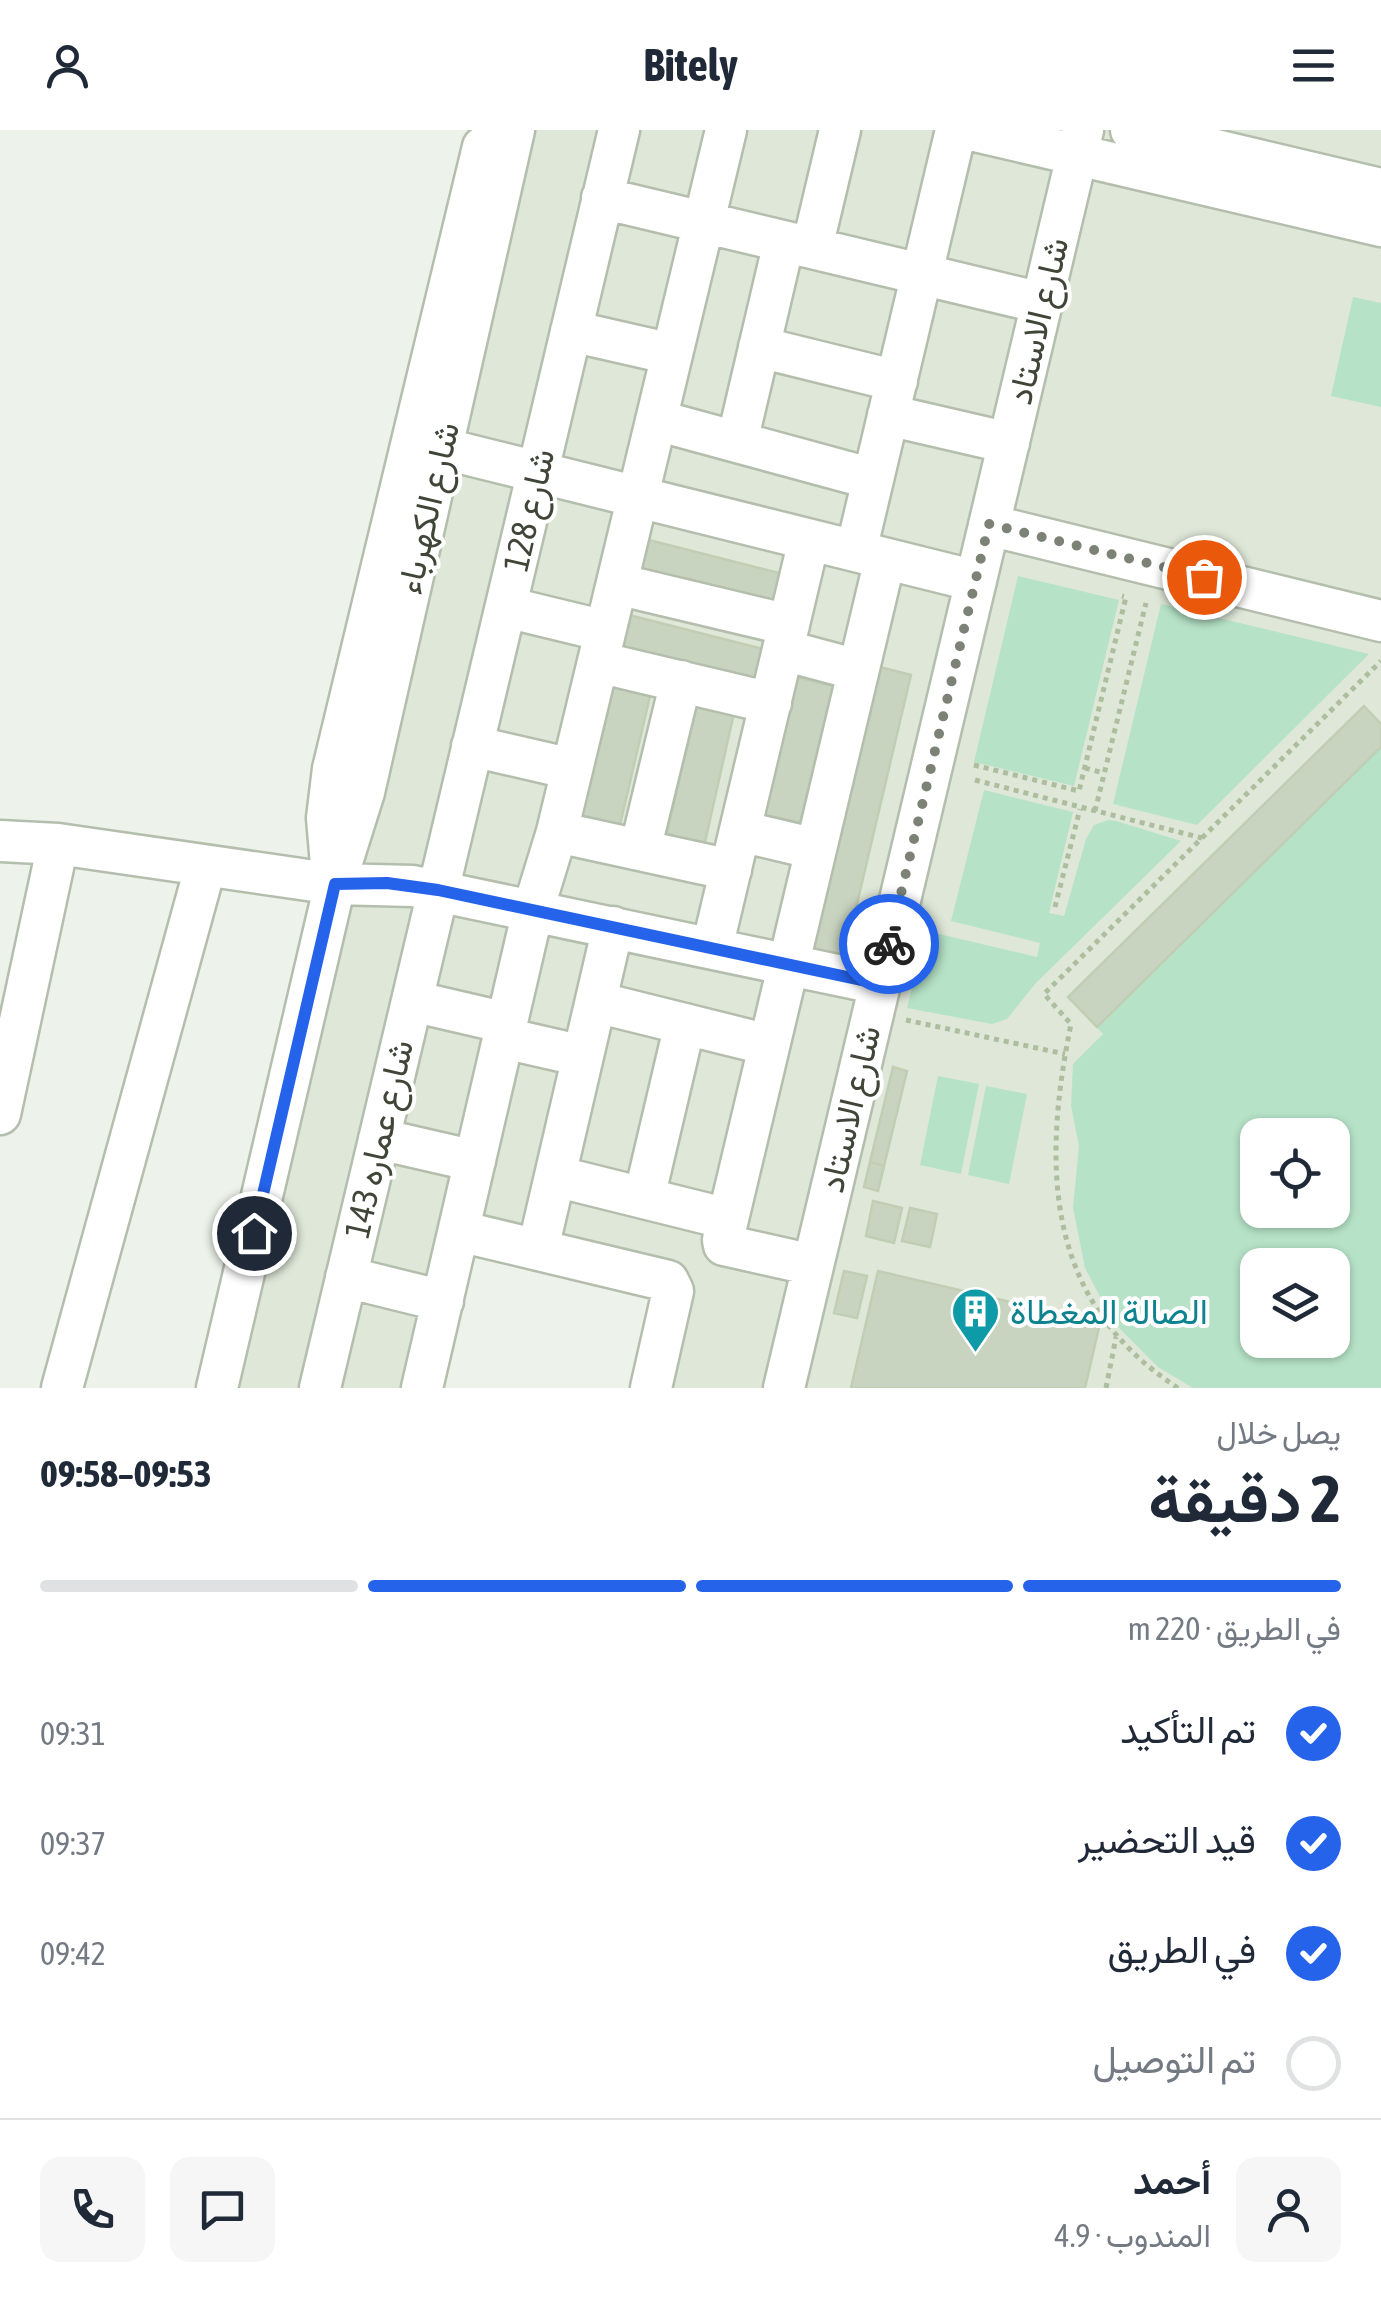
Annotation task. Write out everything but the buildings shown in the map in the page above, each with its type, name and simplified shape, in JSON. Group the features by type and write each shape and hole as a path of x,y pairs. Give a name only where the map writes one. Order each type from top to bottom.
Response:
{"street":[{"name":"شارع الكهرباء","path":"218,1388 335,884 364,792 441,448 487,130"},
{"name":"شارع الكهرباء","path":"335,884 327,842 333,769 468,263 514,130"},
{"name":"شارع 128","path":"438,890 619,130"},
{"path":"422,1388 533,910 557,832 726,130"},
{"path":"737,442 759,347 840,130"},
{"path":"813,1265 724,1244 858,670 873,479 956,130"},
{"path":"971,130 1080,142 1336,197 1381,189"},
{"path":"1131,130 1336,197 1381,226"},
{"name":"شارع الاستاد","path":"784,1388 1080,142"},
{"path":"602,198 1042,303"},
{"path":"571,331 672,354"},
{"path":"759,347 1009,443"},
{"path":"656,420 873,479"},
{"path":"441,448 976,582"},
{"path":"989,524 1381,621"},
{"path":"712,948 809,540"},
{"path":"617,584 786,638 858,670"},
{"path":"506,607 681,681 770,703"},
{"path":"640,850 681,681"},
{"path":"472,746 572,768"},
{"path":"557,832 640,850 816,848"},
{"path":"0,841 58,844 335,884 387,883 438,890 788,965 876,999"},
{"path":"0,1114 58,844"},
{"path":"62,1388 206,868"},
{"name":"شارع عماره 143","path":"320,1388 438,890"},
{"path":"538,1249 613,927"},
{"path":"412,1001 583,1056"},
{"path":"596,1002 769,1045"},
{"path":"644,1198 684,1024"},
{"path":"379,1139 475,1161"},
{"path":"555,1176 728,1218"},
{"path":"459,1230 671,1284 652,1388"},
{"path":"346,1277 443,1300"}],"path":[{"path":"974,765 1079,791 1126,597 1108,593"},
{"path":"1095,811 1146,603"},
{"path":"1178,1388 1116,1337 1076,1272 1060,1211 1056,1117 1071,1024 1044,994 1381,662"},
{"path":"1085,768 1104,773"},
{"path":"975,780 1202,838"},
{"path":"1056,908 1081,807"},
{"path":"876,999 1065,1054"},
{"path":"1106,1388 1116,1337"}],"shaded area":[{"path":"529,130 1381,130 1381,1388 655,1388 678,1281 455,1228 417,1388 234,1388"}],"green space":[{"path":"1353,297 1381,303 1381,407 1331,396"},
{"path":"1018,576 1119,600 1074,786 974,762"},
{"path":"1161,604 1369,654 1197,825 1113,804"},
{"path":"1364,706 1381,724 1381,1388 1193,1388 1158,1367 1114,1323 1085,1268 1073,1208 1079,1146 1071,1106 1073,1064 1103,1034 1068,997"},
{"path":"984,790 1073,812 1049,913 1064,916 1086,839 1094,825 1116,821 1181,841 1035,984 1007,1019 992,1024 907,1008 926,931 1037,957 1040,943 951,921"},
{"path":"938,1076 979,1084 961,1174 920,1165"},
{"path":"986,1086 1027,1094 1009,1184 968,1175"}],"way so far":[{"path":"889,944 989,524 1204,577"}],"place":[{"name":"الصالة المغطاة","path":"975,1354"}],"route":[{"path":"254,1233 335,884 387,883 438,890 880,984 889,944"}]}
